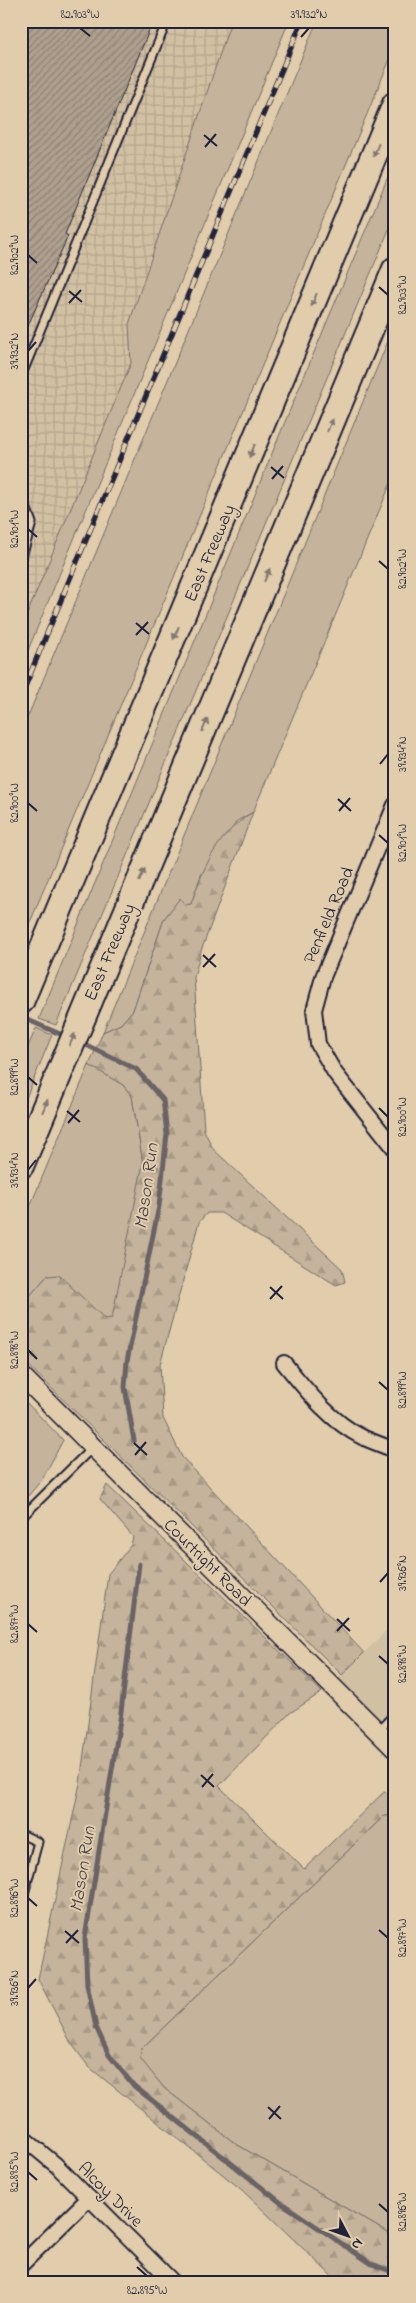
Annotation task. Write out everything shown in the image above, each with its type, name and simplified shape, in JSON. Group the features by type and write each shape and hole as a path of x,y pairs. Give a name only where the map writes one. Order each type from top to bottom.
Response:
{"highway":[{"name":"East Freeway","path":"21,1001 395,105"},
{"name":"East Freeway","path":"21,1165 395,270"}],"street":[{"name":"Penfield Road","path":"395,805 323,977 314,1010 318,1044 335,1073 395,1149"},
{"path":"284,1364 313,1398 338,1421 362,1437 395,1450"},
{"name":"Courtright Road","path":"21,1375 395,1748"},
{"name":"Alcoy Drive","path":"21,2136 56,2166 173,2282"},
{"path":"21,2265 89,2198"}],"lane":[{"path":"21,377 167,21"},
{"path":"21,493 32,523 21,560"},
{"path":"21,1518 93,1447"},
{"path":"378,1731 395,1714"},
{"path":"21,1834 38,1842 21,1905"}],"shaded area":[{"path":"21,21 231,21 129,324 131,363 21,629"},
{"path":"395,1622 395,1747 332,1685"}],"green space":[{"path":"231,21 289,21 21,667 21,629 131,363 129,324"},
{"path":"317,21 395,21 395,47 21,944 21,733"},
{"path":"395,160 395,215 56,1025 39,1019 287,417"},
{"path":"395,324 395,473 253,812 237,821 201,875 191,904 185,906 180,899 164,919 133,1010 121,1024 103,1032"},
{"path":"253,812 201,951 194,977 204,1130 213,1149 342,1269 345,1282 336,1285 221,1213 207,1213 199,1222 160,1364 163,1418 182,1457 364,1653 342,1675 21,1358 21,1306 47,1276 59,1275 105,1319 112,1318 143,1163 132,1096 123,1085 89,1065 103,1032 121,1024 133,1010 164,919 180,898 185,905 191,904 207,864 221,840 241,820"},
{"path":"36,1028 52,1035 21,1110 21,1063"},
{"path":"89,1065 123,1085 132,1096 143,1164 117,1301 112,1318 105,1320 59,1276 47,1276 21,1306 21,1228"},
{"path":"21,1397 63,1440 43,1478 24,1501 21,1501"},
{"path":"107,1485 322,1692 290,1713 219,1786 304,1869 384,1792 395,1794 395,1815 384,1816 142,2048 140,2058 164,2088 236,2144 395,2237 395,2282 338,2282 242,2190 89,2067 71,2043 38,1979 80,1783 108,1574 131,1545 133,1537 100,1499"},
{"path":"395,1815 395,2237 236,2144 164,2088 140,2059 142,2048 384,1816"}],"building":[{"path":"25,21 153,21 65,234 68,236 21,341 21,29"}],"waterway":[{"name":"Mason Run","path":"21,1017 67,1037"},
{"name":"Mason Run","path":"80,1042 136,1069 163,1100 167,1134 159,1206 127,1361 125,1387 134,1441"},
{"name":"Mason Run","path":"139,1564 120,1720 85,1938 87,1985 96,2027 109,2055 134,2086 280,2202 372,2264 395,2273"}],"railway":[{"path":"21,696 302,21"}]}
